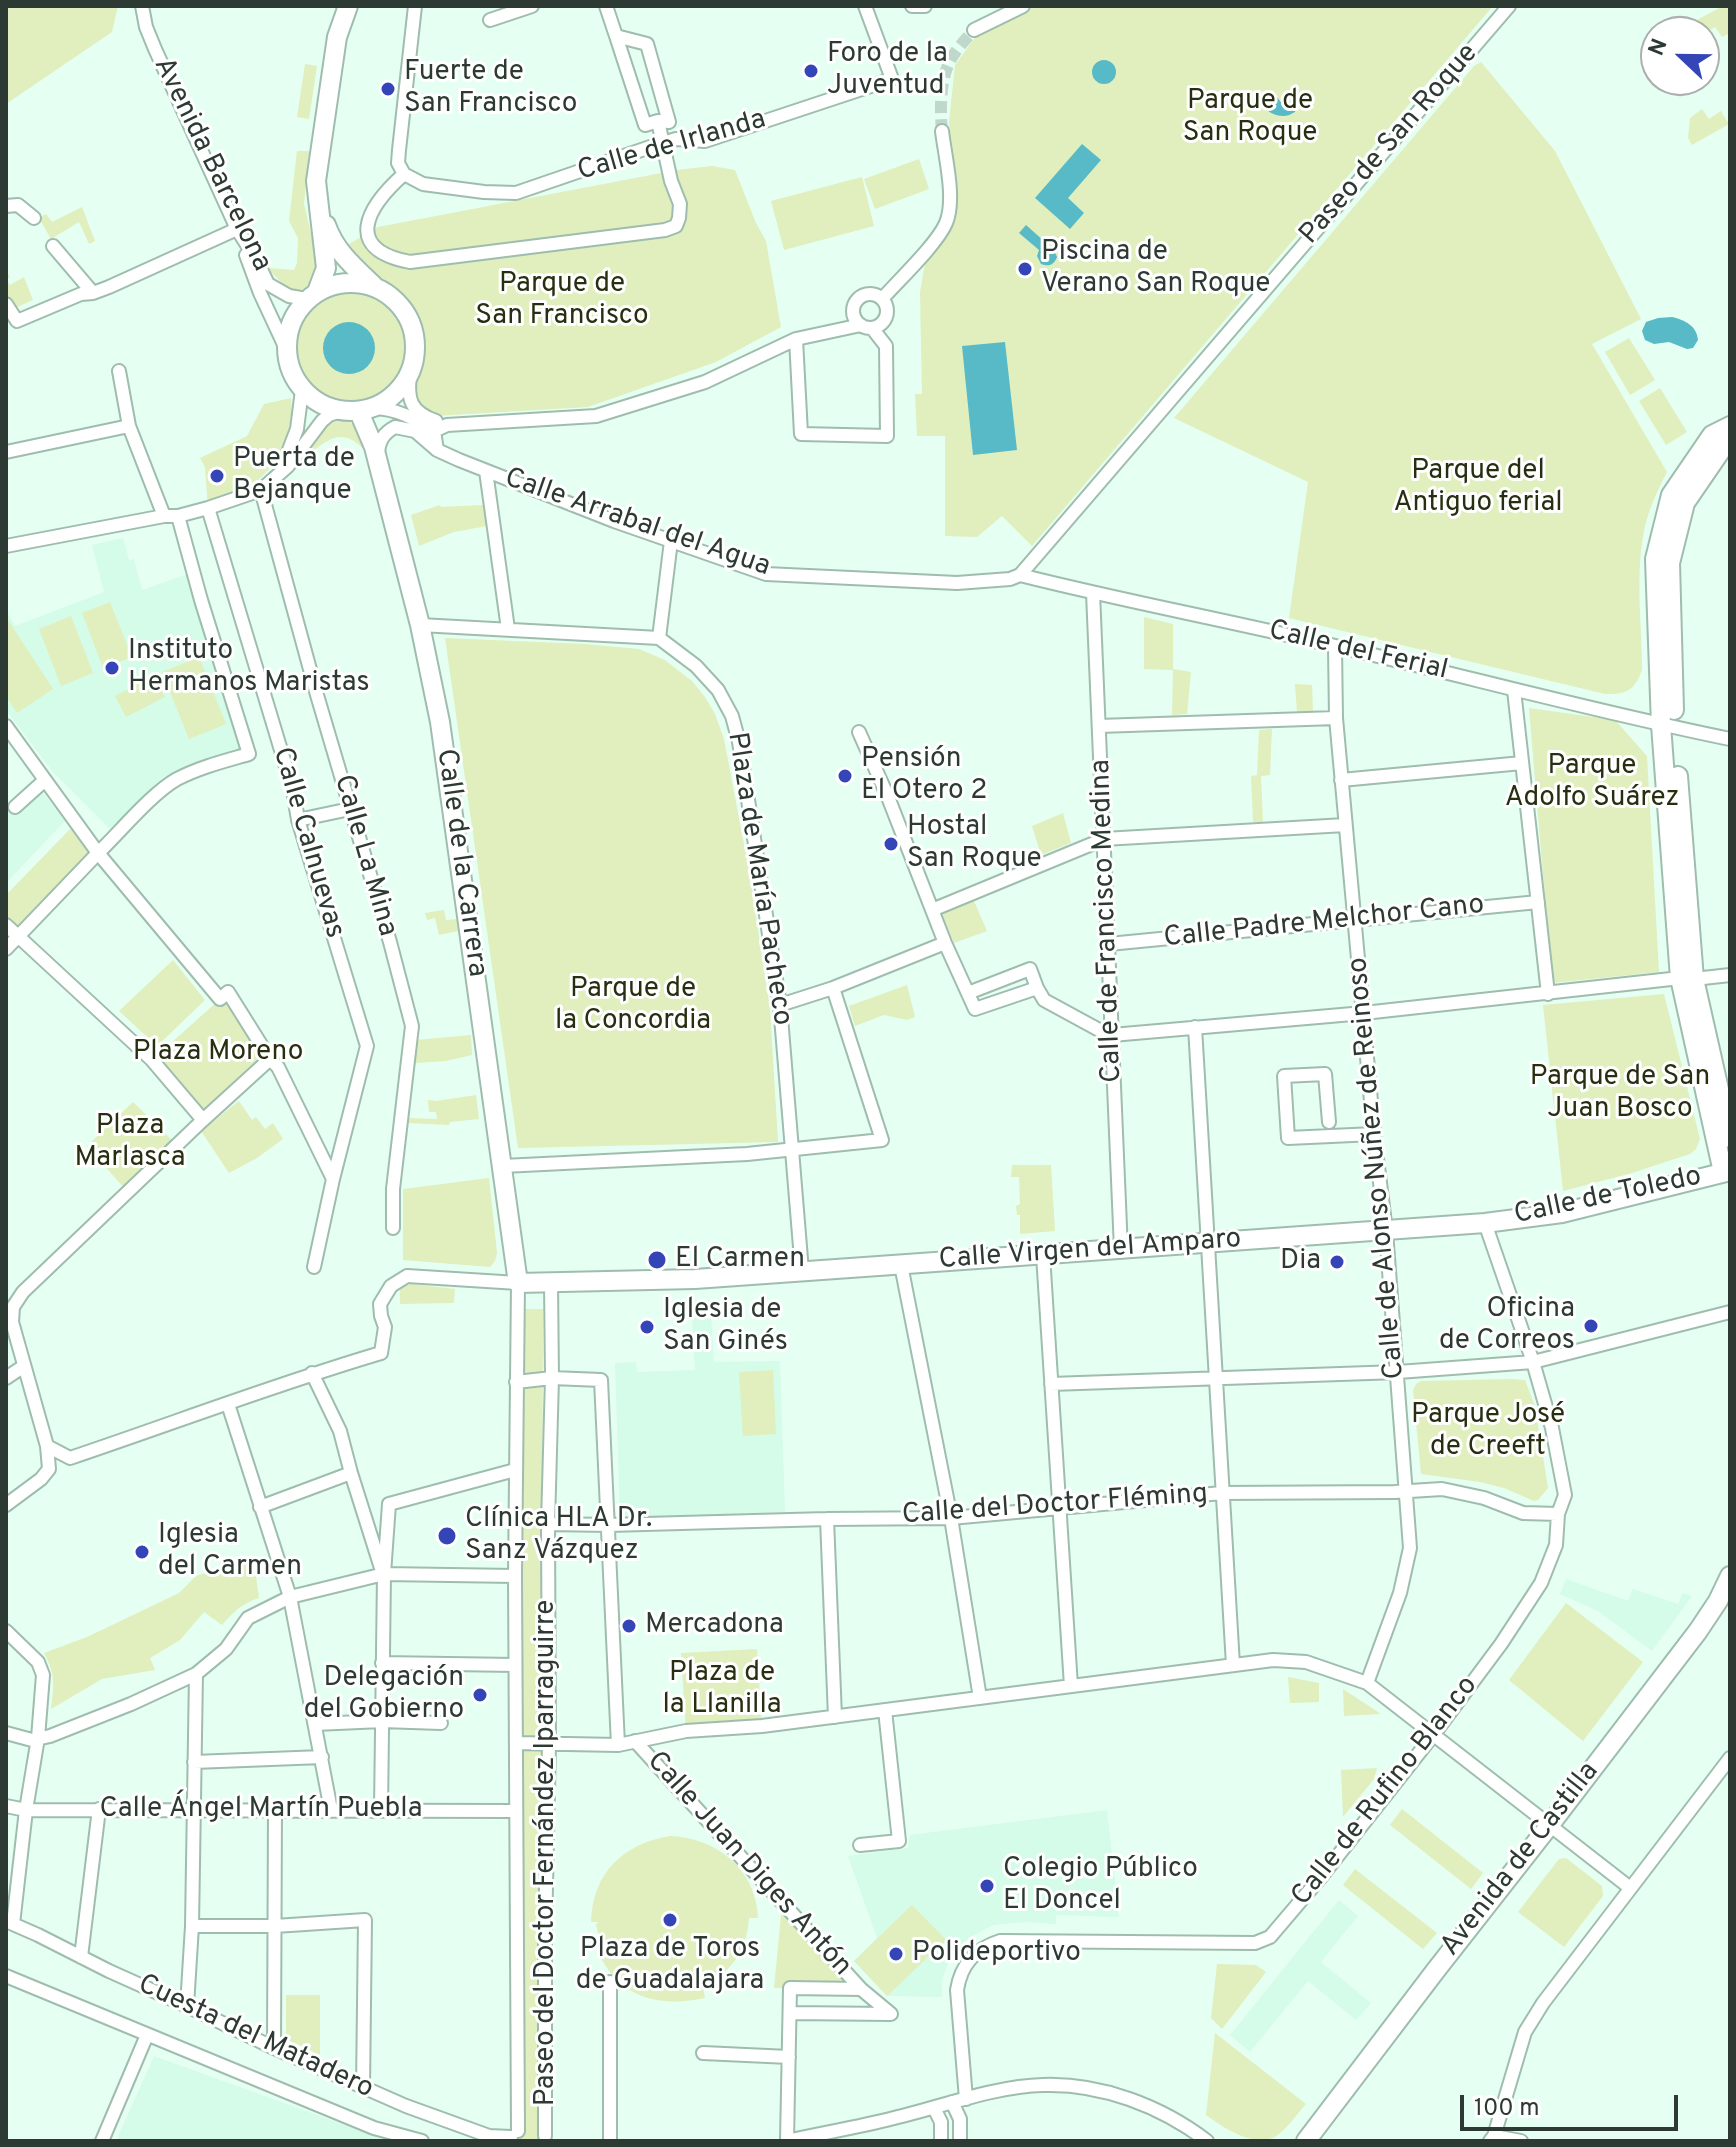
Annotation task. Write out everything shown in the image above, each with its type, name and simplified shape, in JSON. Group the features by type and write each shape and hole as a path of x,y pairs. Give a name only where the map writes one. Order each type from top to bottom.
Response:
{"street":[{"name":"Avenida Barcelona","path":"142,6 155,49 237,229 268,284 289,296 312,296"},
{"path":"348,6 334,51 316,181 326,268 312,296 294,317 288,332 288,364 302,390 319,403 409,416 434,431"},
{"path":"415,6 398,163 404,174 376,203 367,227 373,245 388,258 410,262 641,234 676,226 680,204 657,123 616,36 606,6"},
{"path":"490,20 532,6"},
{"name":"Calle de Irlanda","path":"404,174 423,184 516,193 676,139 705,141 892,79 865,6"},
{"path":"914,6 925,6"},
{"path":"974,30 1023,6"},
{"name":"Paseo de San Roque","path":"1020,575 1509,6"},
{"path":"616,36 647,44 657,123"},
{"path":"882,299 939,236 947,221 950,200 942,131"},
{"path":"6,206 18,205 34,218"},
{"path":"318,205 330,237 345,259 376,288"},
{"path":"6,304 17,321 81,294 93,293 237,229 260,293 286,349"},
{"path":"53,246 93,293"},
{"path":"312,296 331,286 361,283 388,294 399,304 413,330 415,344 409,398 415,409 447,425"},
{"path":"434,431 447,425 596,416 705,382 796,339 866,327 881,324 887,314 885,303 870,294 855,303 853,314 866,327 886,346 887,436 801,434 796,339"},
{"path":"119,371 129,426 164,516"},
{"path":"6,546 164,516 178,516 261,490 288,466 329,415 367,408 399,390 410,374"},
{"path":"276,477 297,429 302,390"},
{"path":"367,408 376,454"},
{"path":"6,452 129,426"},
{"path":"1726,1172 1687,979 1655,559 1671,495 1712,435 1730,426"},
{"name":"Calle Arrabal del Agua","path":"376,454 386,432 395,427 415,431 437,450 486,471 614,521 766,574 957,583 986,580"},
{"path":"434,431 437,450"},
{"path":"1668,726 1670,563 1685,503 1724,446 1730,443"},
{"name":"Calle de la Carrera","path":"376,454 420,625 447,767 518,1283"},
{"path":"486,471 508,629"},
{"name":"Calle La Mina","path":"261,490 412,1026 393,1189 393,1228"},
{"name":"Calle Calnuevas","path":"208,508 367,1046 314,1267"},
{"path":"6,949 160,792 195,771 249,754 178,516"},
{"path":"420,625 659,638 671,541"},
{"name":"Calle del Ferial","path":"986,580 1010,579 1020,575 1730,739"},
{"name":"Calle de Francisco Medina","path":"1093,593 1121,1250"},
{"name":"Plaza de María Pacheco","path":"659,638 707,677 732,716 743,763 780,1005 793,1148"},
{"name":"Calle de Alonso Núñez de Reinoso","path":"1335,647 1341,780 1386,1231 1410,1548 1400,1593 1367,1683"},
{"path":"1514,690 1548,994"},
{"path":"1099,726 1336,718"},
{"path":"6,726 98,853 220,999 228,992 278,1067 333,1179"},
{"path":"859,732 975,1009 1037,988"},
{"path":"1341,780 1522,763"},
{"path":"15,807 45,780"},
{"path":"298,820 350,809"},
{"path":"932,910 1104,839 1345,825"},
{"name":"Calle Padre Melchor Cano","path":"1109,944 1538,902"},
{"path":"6,925 152,1060 203,1120"},
{"path":"780,1005 833,988 945,943"},
{"path":"968,993 1030,969 1044,1000 1112,1036 1730,975"},
{"path":"1687,979 1730,1138"},
{"name":"Plaza de María Pacheco","path":"503,1166 747,1154 882,1140 833,988"},
{"path":"1195,1027 1233,1665"},
{"path":"6,1505 41,1479 49,1469 47,1446 12,1322 13,1307 23,1292 270,1059"},
{"path":"1329,1122 1325,1074 1284,1076 1288,1138 1374,1134"},
{"path":"793,1148 802,1271"},
{"name":"Calle de Toledo","path":"1485,1223 1562,1213 1726,1172"},
{"name":"Calle Virgen del Amparo","path":"518,1283 695,1279 1485,1223"},
{"name":"Calle de Rufino Blanco","path":"966,2099 957,1990 960,1973 974,1954 986,1945 1000,1941 1255,1943 1270,1937 1434,1734 1501,1644 1541,1583 1556,1545 1558,1514 1565,1495 1552,1428 1533,1362 1485,1223"},
{"path":"1043,1255 1071,1686"},
{"path":"901,1265 951,1518 980,1698"},
{"path":"47,1446 70,1458 312,1373 381,1353 385,1327 380,1304 391,1286 407,1276 518,1283"},
{"name":"Paseo del Doctor Fernández Iparraguirre","path":"512,2137 518,1283"},
{"name":"Paseo del Doctor Fernández Iparraguirre","path":"549,2139 545,1934 551,1283"},
{"path":"1051,1384 1398,1372 1533,1362 1730,1312"},
{"path":"6,1378 24,1366"},
{"path":"312,1373 340,1431 384,1574"},
{"path":"516,1382 552,1378 601,1380 618,1745"},
{"path":"228,1404 290,1597 331,1810"},
{"path":"381,1810 384,1574 389,1504 515,1470"},
{"path":"260,1507 351,1473"},
{"name":"Calle del Doctor Fléming","path":"548,1524 951,1518 1222,1493 1442,1489 1484,1498 1523,1513 1558,1514"},
{"path":"827,1519 835,1717"},
{"path":"6,1733 32,1740 50,1736 196,1674 226,1649 248,1618 290,1597 384,1574 515,1576"},
{"name":"Avenida de Castilla","path":"1306,2141 1698,1631 1730,1576"},
{"path":"6,1631 38,1662 43,1675 38,1738 10,1922"},
{"path":"516,1743 618,1745 686,1731 762,1726 1273,1660 1306,1662 1367,1683 1629,1887"},
{"path":"382,1663 515,1665"},
{"path":"187,2006 192,1926 196,1674"},
{"path":"860,1845 899,1841 885,1710"},
{"path":"315,1724 382,1721 441,1723"},
{"name":"Calle Juan Diges Antón","path":"635,1741 861,1989 891,2014 790,2013"},
{"path":"194,1762 322,1757"},
{"path":"1521,2141 1492,2138 1525,2032 1629,1887 1730,1758"},
{"name":"Calle Ángel Martín Puebla","path":"6,1806 26,1810 516,1811"},
{"path":"81,1957 99,1809"},
{"path":"274,2048 275,1809"},
{"path":"192,1926 275,1926 365,1920 363,2088"},
{"name":"Cuesta del Matadero","path":"10,1922 274,2048 406,2106 489,2136 512,2137 530,2129 549,2139"},
{"path":"6,1976 374,2128 422,2141"},
{"path":"610,1982 610,2141"},
{"name":"Calle Juan Diges Antón","path":"787,2141 790,1988 861,1989"},
{"path":"102,2141 147,2035"},
{"path":"703,2053 789,2057"},
{"path":"787,2141 952,2102 1041,2085 1094,2090 1135,2101 1161,2111 1207,2141"},
{"path":"952,2102 960,2119 960,2141"},
{"path":"934,2108 941,2122 941,2141"}],"shaded area":[{"name":"Instituto Hermanos Maristas","path":"123,538 129,560 134,559 142,590 188,574 242,748 163,777 110,829 52,771 6,710 6,610 15,626 104,592 92,545"},
{"path":"41,790 65,821 6,883 6,810"},
{"path":"691,1300 710,1300 714,1362 780,1361 785,1512 620,1518 615,1363 636,1362 637,1372 695,1370"},
{"path":"1566,1579 1628,1601 1633,1589 1678,1604 1683,1593 1692,1596 1652,1651 1598,1611 1560,1594"},
{"name":"Colegio Público El Doncel","path":"1107,1810 1119,1917 1056,1915 1056,1924 1024,1922 993,1925 970,1937 951,1955 942,1980 942,1997 887,1996 854,1961 877,1938 848,1856 908,1848 910,1835"},
{"path":"1339,1900 1358,1916 1321,1962 1371,2003 1356,2020 1308,1981 1250,2052 1230,2035"},
{"path":"154,2056 389,2141 116,2141"}],"green space":[{"path":"6,6 118,6 112,32 6,104"},
{"name":"Parque de San Roque","path":"1036,6 1493,6 1032,546 1002,516 977,537 945,536 945,436 917,436 915,394 922,394 920,293 926,256 946,235 956,211 949,122 955,65 977,35"},
{"path":"1723,6 1730,6 1730,33 1722,37 1720,34 1720,16 1704,16"},
{"name":"Parque del Antiguo ferial","path":"1481,62 1555,151 1641,319 1592,344 1667,472 1648,516 1641,548 1642,670 1633,687 1619,693 1605,694 1289,618 1308,482 1174,418 1474,66"},
{"path":"305,64 317,66 309,119 297,117"},
{"path":"1702,109 1709,119 1721,111 1729,124 1692,145 1688,138 1690,118"},
{"path":"297,151 309,151 304,204 320,272 307,287 294,290 268,268 294,270 297,263 298,238 289,221"},
{"path":"919,159 929,189 875,209 864,179"},
{"name":"Parque de San Francisco","path":"712,166 735,170 766,241 781,327 716,362 588,407 435,416 421,410 413,388 420,338 413,311 387,282 360,268 349,244 378,227"},
{"path":"862,177 874,226 784,250 771,201"},
{"path":"82,207 95,241 89,244 79,222 51,239 39,218 46,214 52,222"},
{"path":"24,277 33,300 13,309 6,297 6,279 10,285"},
{"path":"351,291 372,295 390,308 403,326 407,347 403,368 390,386 372,399 351,403 330,399 312,386 299,368 295,347 299,326 312,308 330,295"},
{"path":"1629,338 1655,380 1630,395 1605,352"},
{"path":"1660,388 1687,432 1666,445 1639,401"},
{"name":"Puerta de Bejanque","path":"291,398 287,433 270,467 254,483 208,508 205,467 200,458 247,436 264,404"},
{"path":"339,419 354,426 366,452 349,438 333,438 301,461 321,432"},
{"path":"440,505 485,505 487,526 454,532 419,546 411,515"},
{"path":"110,602 132,657 103,668 82,613"},
{"path":"71,616 93,673 61,686 39,629"},
{"path":"6,617 53,689 17,713 6,696"},
{"path":"1144,617 1173,624 1173,669 1191,672 1187,714 1172,715 1173,670 1144,669"},
{"name":"Parque de la Concordia","path":"445,638 639,649 665,660 692,681 705,697 724,739 749,871 770,1009 778,1142 518,1148"},
{"path":"199,657 226,724 189,739 162,672"},
{"path":"153,676 165,697 126,717 115,696"},
{"path":"1295,684 1312,685 1313,711 1297,712"},
{"name":"Parque Adolfo Suárez","path":"1529,708 1615,720 1647,756 1659,972 1552,983"},
{"path":"1272,729 1270,775 1261,776 1263,822 1253,822 1251,776 1257,775 1259,730"},
{"path":"1063,813 1071,843 1041,855 1032,826"},
{"path":"76,823 98,853 18,937 6,925 6,895"},
{"path":"974,901 987,931 954,943 942,914"},
{"path":"444,910 446,920 457,919 458,931 439,935 435,918 427,920 425,913"},
{"path":"173,960 205,1000 157,1046 119,1011"},
{"path":"907,985 915,1017 907,1020 884,1015 855,1026 849,1006"},
{"name":"Plaza Moreno","path":"228,992 270,1059 203,1120 152,1060"},
{"name":"Parque de San Juan Bosco","path":"1664,994 1700,1139 1696,1149 1690,1154 1632,1173 1563,1191 1543,1005"},
{"path":"471,1035 472,1055 415,1063 416,1040"},
{"path":"476,1095 479,1119 450,1122 449,1125 408,1123 409,1118 437,1119 436,1112 429,1112 428,1100"},
{"path":"239,1101 252,1120 256,1117 265,1129 273,1123 283,1139 229,1173 201,1131"},
{"name":"Plaza Marlasca","path":"133,1102 173,1141 124,1188 87,1146"},
{"path":"1012,1165 1051,1165 1055,1231 1020,1234 1020,1215 1017,1215 1016,1206 1020,1204 1019,1177 1011,1177"},
{"path":"489,1178 497,1253 490,1267 403,1260 403,1189"},
{"path":"411,1284 455,1289 454,1303 400,1304 400,1288"},
{"path":"524,1309 543,1309 540,2141 521,2141"},
{"path":"773,1370 776,1434 743,1436 739,1372"},
{"name":"Parque José de Creeft","path":"1525,1380 1535,1406 1548,1488 1538,1500 1480,1482 1421,1474 1413,1390 1416,1384 1421,1381"},
{"path":"247,1559 255,1569 259,1598 239,1608 222,1625 204,1612 180,1640 150,1658 155,1670 102,1679 51,1709 53,1680 44,1653 87,1637 179,1593 196,1576"},
{"path":"1566,1603 1643,1662 1583,1741 1509,1680"},
{"name":"Plaza de la Llanilla","path":"757,1649 762,1726 686,1731 681,1653"},
{"path":"1288,1677 1319,1683 1319,1702 1290,1703"},
{"path":"1343,1689 1381,1714 1344,1716"},
{"path":"1377,1768 1374,1779 1343,1817 1341,1770"},
{"path":"1402,1809 1483,1873 1471,1889 1390,1825"},
{"name":"Plaza de Toros de Guadalajara","path":"670,1836 703,1843 731,1859 750,1885 758,1918 749,1918 741,1951 729,1968 703,1988 705,1998 672,2002 642,1996 617,1980 598,1952 605,1949 601,1948 596,1924 599,1922 591,1922 598,1889 614,1863 638,1846"},
{"path":"1566,1858 1602,1886 1603,1896 1564,1947 1518,1912 1559,1859"},
{"path":"1355,1869 1437,1933 1423,1949 1343,1885"},
{"path":"782,1905 861,1989 774,1988"},
{"name":"Polideportivo","path":"912,1905 946,1940 887,1996 854,1961"},
{"path":"1217,1964 1256,1965 1266,1972 1222,2029 1211,2018"},
{"path":"286,1995 320,1995 320,2055 286,2039"},
{"path":"1215,2033 1306,2104 1275,2137 1248,2138 1206,2115"}],"water":[{"path":"1104,60 1112,64 1116,72 1112,80 1104,84 1096,80 1092,72 1096,64"},
{"path":"1274,93 1283,105 1292,98 1302,100 1291,114 1280,116 1263,107 1265,94"},
{"path":"1082,144 1101,160 1068,198 1084,213 1070,229 1035,198"},
{"path":"1026,225 1054,250 1057,257 1053,264 1041,264 1037,256 1039,250 1019,233"},
{"path":"1672,317 1693,327 1698,340 1693,348 1687,349 1669,342 1654,344 1645,340 1642,331 1646,322"},
{"path":"349,322 367,330 375,348 367,366 349,374 331,366 323,348 331,330"},
{"path":"1005,342 1017,450 973,455 962,346"}],"tunnel":[{"path":"942,131 944,77 955,52 974,30"}],"place":[{"name":"Foro de la Juventud","path":"811,71"},
{"name":"Fuerte de San Francisco","path":"388,89"},
{"name":"Piscina de Verano San Roque","path":"1025,269"},
{"name":"Puerta de Bejanque","path":"217,476"},
{"name":"Instituto Hermanos Maristas","path":"112,668"},
{"name":"Pensión El Otero 2","path":"845,776"},
{"name":"Hostal San Roque","path":"891,844"},
{"name":"El Carmen","path":"657,1260"},
{"name":"Dia","path":"1337,1262"},
{"name":"Oficina de Correos","path":"1591,1326"},
{"name":"Iglesia de San Ginés","path":"647,1327"},
{"name":"Clínica HLA Dr. Sanz Vázquez","path":"447,1536"},
{"name":"Iglesia del Carmen","path":"142,1552"},
{"name":"Mercadona","path":"629,1626"},
{"name":"Delegación del Gobierno","path":"480,1695"},
{"name":"Colegio Público El Doncel","path":"987,1886"},
{"name":"Plaza de Toros de Guadalajara","path":"670,1920"},
{"name":"Polideportivo","path":"896,1954"}]}
